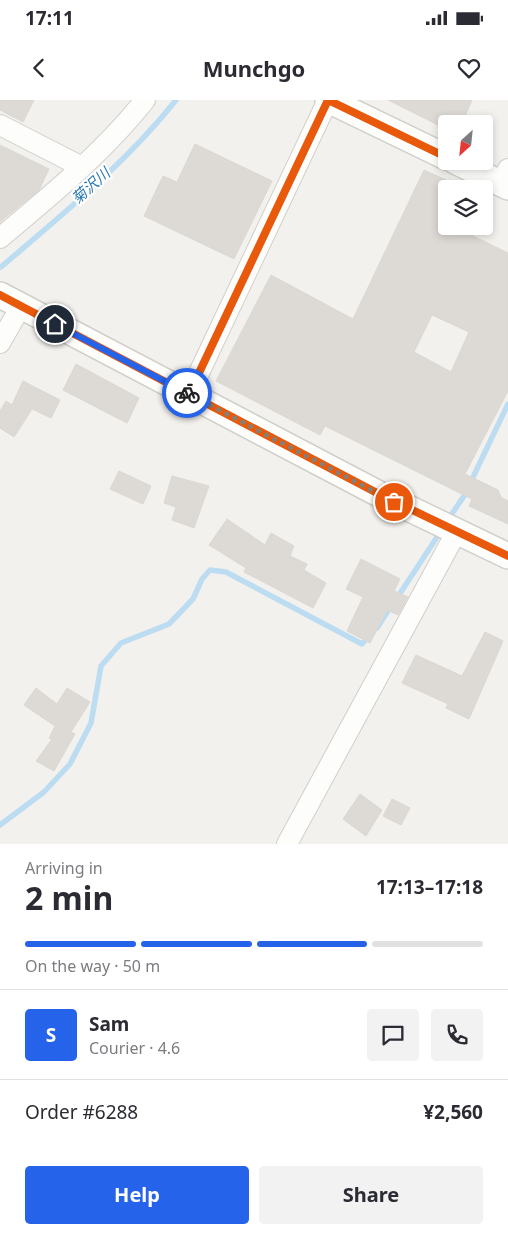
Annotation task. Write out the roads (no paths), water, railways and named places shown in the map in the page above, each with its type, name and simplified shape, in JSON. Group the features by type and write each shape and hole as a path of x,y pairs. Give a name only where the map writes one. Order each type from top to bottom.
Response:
{"street":[{"path":"0,238 82,167 130,120 145,100"},
{"path":"189,394 328,100 438,153"},
{"path":"0,124 82,167"},
{"path":"479,170 506,180"},
{"path":"0,343 10,300 379,494 508,556"},
{"path":"288,844 457,531"}],"waterway":[{"name":"菊沢川","path":"1,267 115,167 176,100"},
{"path":"447,521 464,496 508,404"},
{"path":"397,598 441,531"},
{"path":"0,825 44,792 70,764 91,723 101,666 121,643 169,624 193,599 202,579 210,570 226,572 362,644 369,636"},
{"path":"377,628 391,606"}]}
